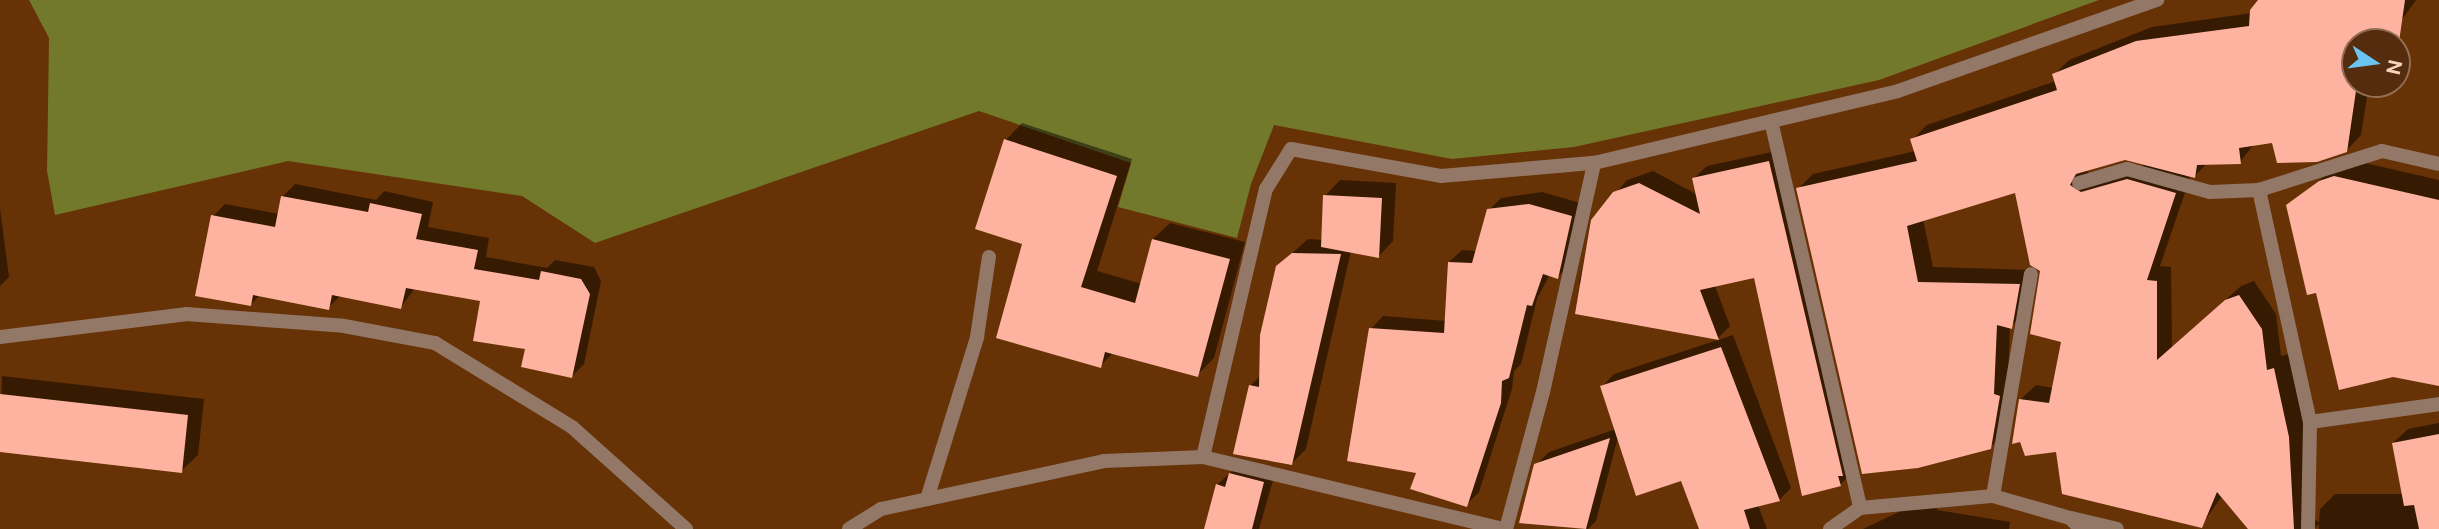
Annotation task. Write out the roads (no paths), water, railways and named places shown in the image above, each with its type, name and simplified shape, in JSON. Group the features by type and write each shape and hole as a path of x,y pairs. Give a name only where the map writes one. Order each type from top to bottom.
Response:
{"lane":[{"path":"1203,457 1266,189 1291,149 1441,176 1594,163 1898,91 2157,0"},
{"path":"1771,121 1860,508"},
{"path":"2079,183 2127,169 2210,192 2259,190 2382,151 2439,164"},
{"path":"849,529 881,509 1104,461 1203,457 1504,529 1543,393 1594,163"},
{"path":"2259,190 2310,422 2308,529"},
{"path":"927,499 977,337 989,257"},
{"path":"1993,496 2031,274"},
{"path":"0,337 199,314 344,326 435,343 572,428 687,529"},
{"path":"2310,422 2439,404"},
{"path":"1830,529 1860,508 1993,496 2118,529"},
{"path":"2070,518 2081,529"}]}
